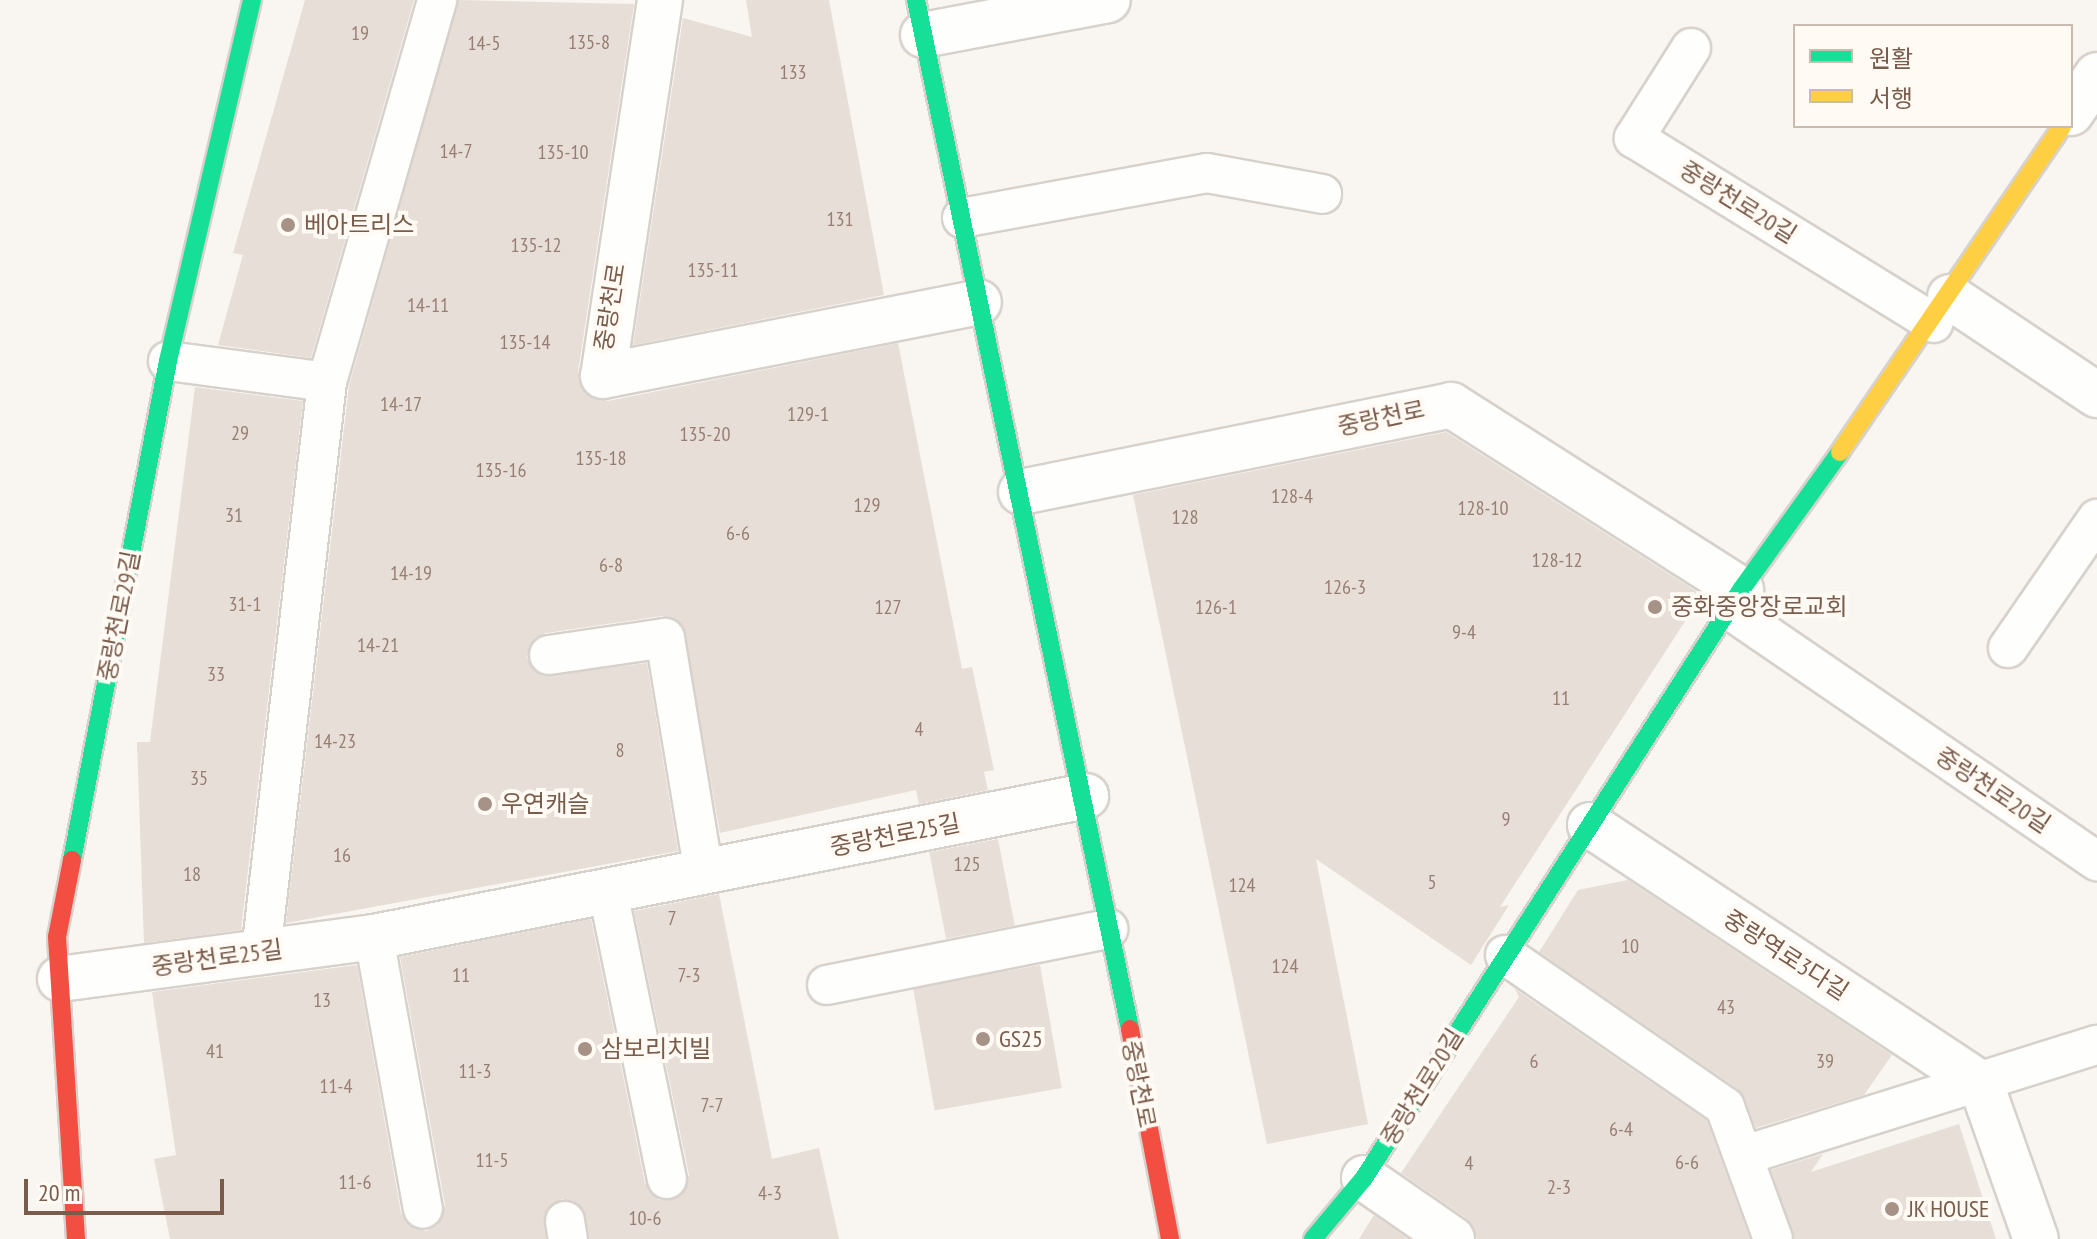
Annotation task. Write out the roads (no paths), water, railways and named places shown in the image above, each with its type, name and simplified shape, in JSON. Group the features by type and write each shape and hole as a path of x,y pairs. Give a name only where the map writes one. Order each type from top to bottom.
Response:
{"street":[{"name":"중랑천로29길","path":"76,1239 57,937 168,361 252,0"},
{"name":"중랑천로","path":"660,0 603,376 979,302"},
{"path":"920,17 1108,0"},
{"name":"중랑천로","path":"920,17 1086,796 1108,929 1170,1239"},
{"name":"중랑천로20길","path":"2073,107 2097,75"},
{"name":"중랑천로20길","path":"1313,1239 1364,1178 1735,600 1942,310 2057,128"},
{"path":"1942,310 2097,395"},
{"name":"중랑천로","path":"1021,492 1451,405 1735,600"},
{"name":"중랑천로25길","path":"60,979 374,937 1086,796"},
{"name":"중랑역로3다길","path":"1590,825 1981,1084"},
{"path":"1981,1084 2036,1239"},
{"path":"1364,1178 1452,1239"}],"lane":[{"path":"261,952 327,382 437,0"},
{"name":"중랑천로20길","path":"1691,48 1634,138 1942,310"},
{"path":"962,218 1207,173 1322,194"},
{"path":"168,361 327,382"},
{"path":"2008,648 2097,519"},
{"name":"중랑천로20길","path":"1735,600 2097,861"},
{"path":"549,655 665,638 704,874"},
{"path":"608,892 667,1179"},
{"path":"827,985 1108,929"},
{"path":"374,937 423,1209"},
{"path":"1505,955 1725,1107 1773,1239"},
{"path":"1745,1155 1981,1084 2097,1045"}],"place":[{"name":"베아트리스","path":"288,225"},
{"name":"중화중앙장로교회","path":"1655,607"},
{"name":"우연캐슬","path":"485,804"},
{"name":"GS25","path":"983,1039"},
{"name":"삼보리치빌","path":"585,1049"},
{"name":"JK HOUSE","path":"1892,1209"}]}
